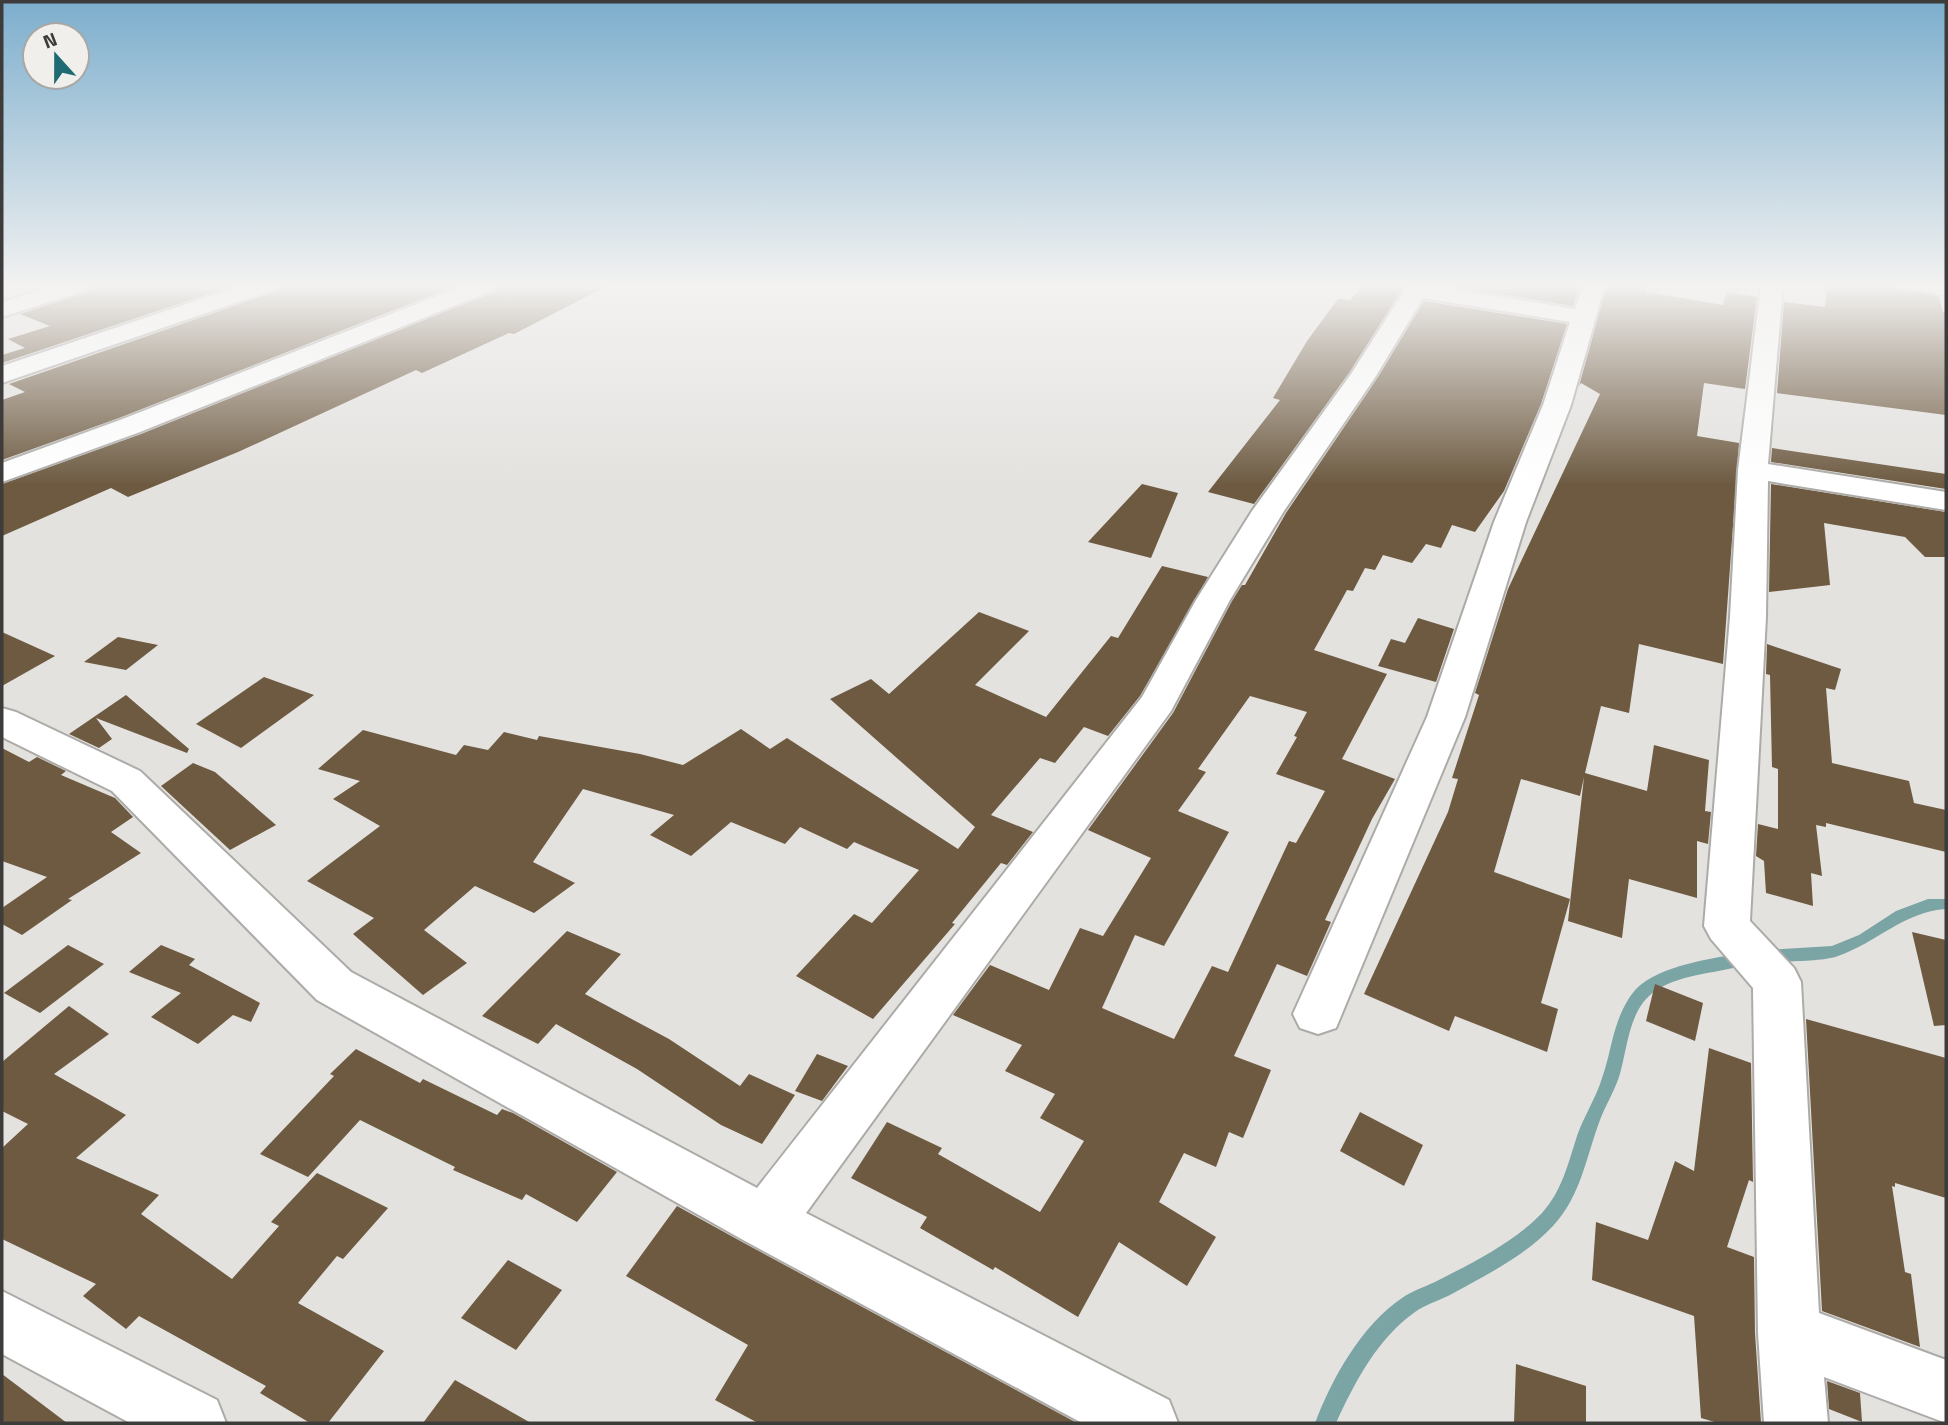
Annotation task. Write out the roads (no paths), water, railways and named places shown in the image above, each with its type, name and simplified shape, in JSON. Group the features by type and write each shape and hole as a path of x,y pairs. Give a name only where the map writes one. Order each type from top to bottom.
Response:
{"street":[{"path":"2,374 68,352"},
{"path":"2,473 130,426 318,352"},
{"path":"765,1222 1157,702 1213,600 1268,510 1378,352"},
{"path":"1318,1014 1446,717 1510,522 1556,405 1572,352"},
{"path":"1765,352 1753,470 1748,617 1727,926 1777,982 1789,1333 1797,1423"},
{"path":"1753,470 1946,501"},
{"path":"2,721 126,781 334,986 765,1222 1146,1423"},
{"path":"2,1321 194,1423"},
{"path":"1789,1333 1946,1392"}],"waterway":[{"path":"1767,956 1833,952 1864,939 1901,915 1928,905 1946,904"},
{"path":"1325,1423 1358,1360 1392,1318 1411,1304 1478,1269 1523,1241 1537,1230 1559,1205 1570,1185 1591,1121 1610,1079 1626,1021 1641,994 1662,980 1676,975 1746,959"}]}
